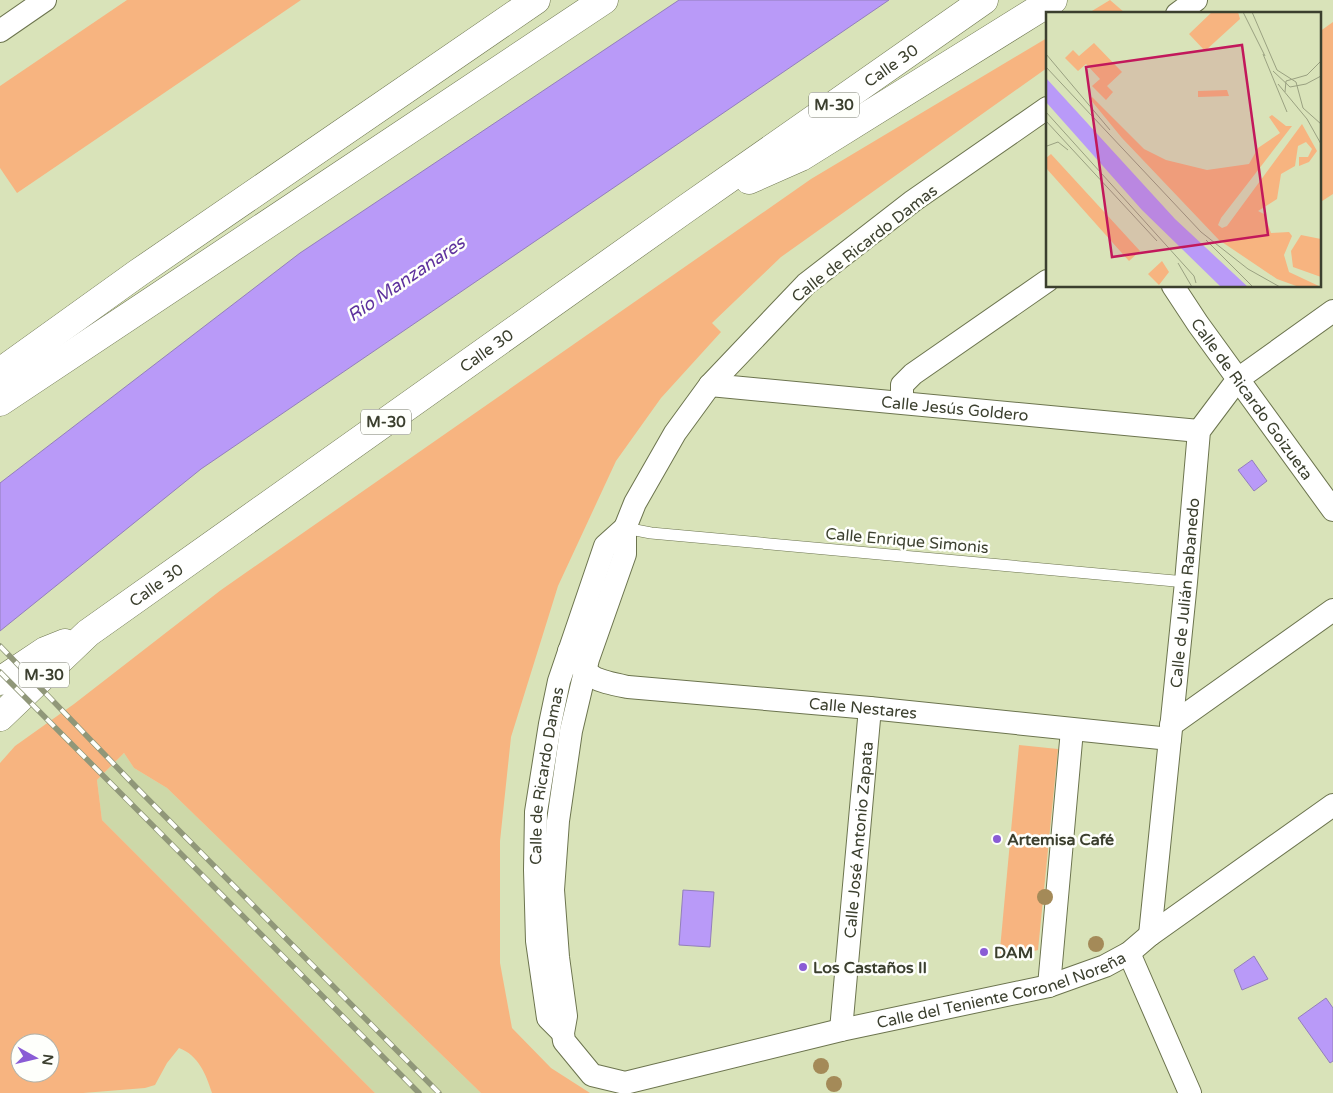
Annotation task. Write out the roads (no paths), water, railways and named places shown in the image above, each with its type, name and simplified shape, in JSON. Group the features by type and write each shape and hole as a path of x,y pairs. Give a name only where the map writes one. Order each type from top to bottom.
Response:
{"highway":[{"path":"0,372 138,273 536,0"},
{"path":"0,402 604,0"},
{"name":"Calle 30","path":"0,717 88,634 684,210 984,0"},
{"path":"684,210 800,157 1053,0"},
{"path":"0,681 46,651 88,634"}],"street":[{"path":"0,31 45,0"},
{"path":"1180,12 1196,0"},
{"name":"Calle de Ricardo Damas","path":"625,1083 592,1074 564,1042 563,1033 566,1016 558,958 553,890 558,821 568,749 588,659 625,554 625,528 635,503 675,433 710,384 806,284 913,201 1046,109"},
{"path":"902,402 902,385 912,374 1046,282"},
{"name":"Calle de Ricardo Goizueta","path":"1174,288 1333,510"},
{"path":"1199,431 1238,379 1333,311"},
{"name":"Calle Jesús Goldero","path":"710,384 1199,431"},
{"name":"Calle de Julián Rabanedo","path":"1150,935 1186,582 1199,431"},
{"name":"Calle de Ricardo Damas","path":"563,1033 548,1018 537,941 536,812 559,681 605,546 625,528"},
{"path":"1171,732 1333,610"},
{"path":"569,651 585,673"},
{"name":"Calle Nestares","path":"585,673 598,681 628,687 870,708 1072,730 1171,732"},
{"name":"Calle José Antonio Zapata","path":"841,1030 870,708"},
{"path":"1050,986 1072,730"},
{"name":"Calle del Teniente Coronel Noreña","path":"625,1083 841,1030 1050,986 1105,966 1129,953 1150,935 1333,804"},
{"path":"1129,953 1190,1093"}],"lane":[{"name":"Calle Enrique Simonis","path":"625,528 651,533 1186,582"}],"water":[{"name":"Río Manzanares","path":"679,0 889,0 201,469 0,631 0,483 300,253"},
{"path":"1252,460 1267,481 1254,491 1238,470"},
{"path":"683,890 714,892 710,947 679,945"},
{"path":"1254,956 1268,979 1242,990 1234,970"},
{"path":"1326,998 1333,1008 1333,1061 1330,1063 1298,1018"}],"railway":[{"path":"0,646 135,786 439,1093"},
{"path":"0,672 419,1093"}],"place":[{"name":"Artemisa Café","path":"997,839"},
{"name":"DAM","path":"984,952"},
{"name":"Los Castaños II","path":"803,967"}]}
